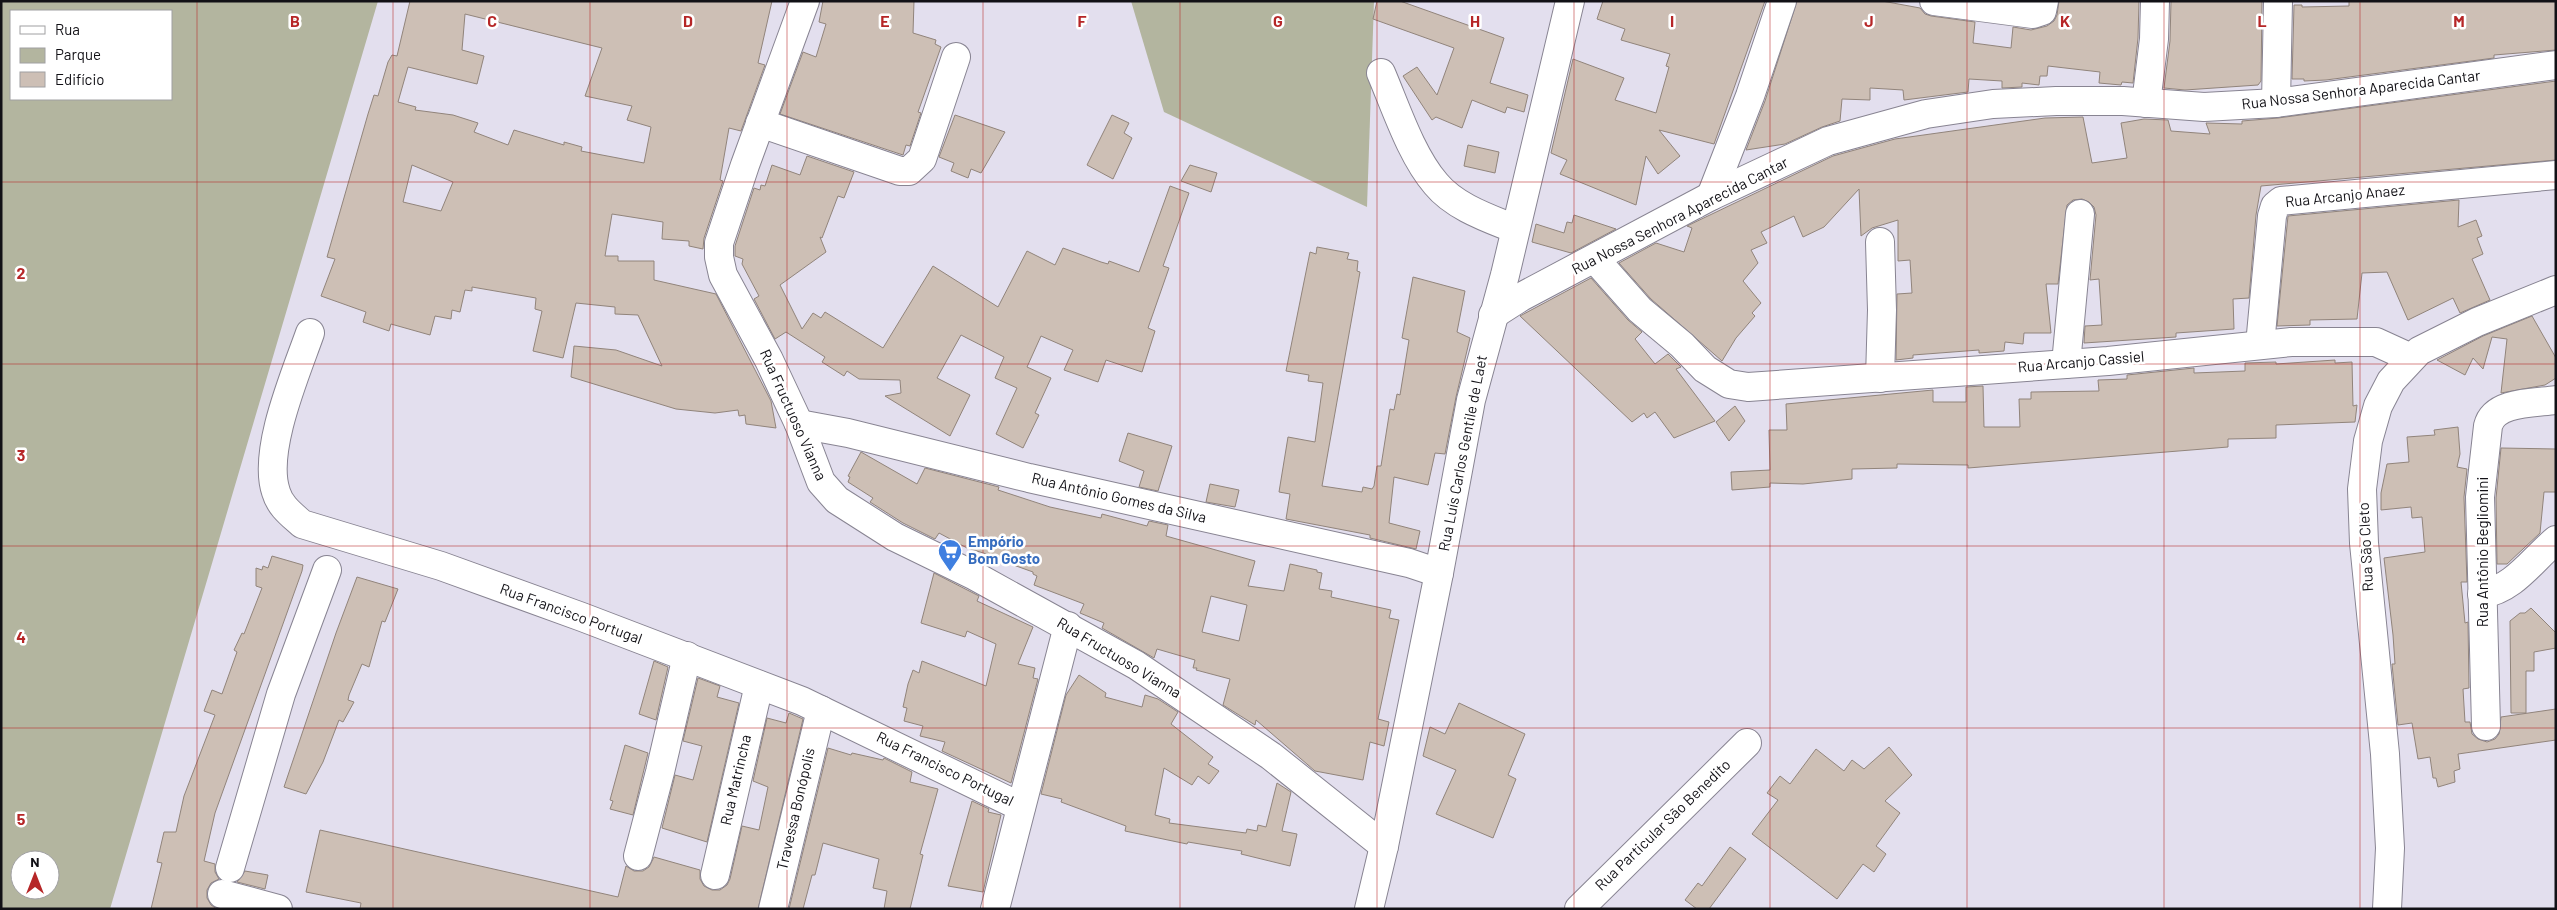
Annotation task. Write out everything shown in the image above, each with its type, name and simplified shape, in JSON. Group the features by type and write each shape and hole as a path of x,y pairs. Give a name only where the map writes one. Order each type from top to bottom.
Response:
{"street":[{"name":"Rua Fructuoso Vianna","path":"805,1 760,123 720,244 720,258 723,275 769,360 799,424 821,482 837,500 896,537 976,576 1136,665 1271,756 1384,846"},
{"name":"Rua Luís Carlos Gentile de Laet","path":"1370,909 1439,573 1471,400 1494,315 1570,1"},
{"path":"1711,196 1750,96 1782,1"},
{"path":"1934,1 2033,14 2042,11 2044,1"},
{"path":"2146,103 2154,39 2155,1"},
{"path":"2276,103 2278,1"},
{"path":"760,123 900,171 909,171 922,158 956,57"},
{"name":"Rua Nossa Senhora Aparecida Cantar","path":"1494,315 1521,297 1711,196 1828,141 1926,114 2025,102 2087,100 2204,107 2276,103 2556,65"},
{"path":"1381,73 1404,128 1436,184 1455,200 1476,213 1515,229"},
{"name":"Rua Arcanjo Anaez","path":"2260,345 2272,216 2275,206 2281,201 2556,175"},
{"path":"2066,364 2080,214"},
{"path":"1880,242 1882,310 1880,378"},
{"name":"Rua Arcanjo Cassiel","path":"1595,259 1640,310 1682,345 1705,369 1729,384 1748,387 2066,364 2291,342 2376,342 2411,358"},
{"name":"Rua São Cleto","path":"2387,909 2389,825 2385,754 2368,590 2362,489 2368,441 2378,406 2391,381 2411,358 2428,345 2556,290"},
{"name":"Rua Francisco Portugal","path":"310,333 277,434 274,462 275,491 284,508 302,524 441,566 687,656 821,710 1021,807"},
{"name":"Rua Antônio Begliomini","path":"2486,726 2480,497 2489,420 2496,412 2502,409 2556,400"},
{"name":"Rua Antônio Gomes da Silva","path":"799,424 920,450 1029,478 1399,561 1439,573"},
{"path":"2482,594 2494,592 2511,584 2556,540"},
{"path":"278,909 224,889 282,694 327,570"},
{"path":"995,909 1068,626"},
{"path":"638,856 687,656"},
{"name":"Rua Matrincha","path":"716,875 759,685"},
{"name":"Travessa Bonópolis","path":"773,909 821,710"},
{"name":"Rua Particular São Benedito","path":"1579,909 1747,743"}],"green space":[{"path":"1,1 378,1 110,909 1,909"},
{"path":"1131,1 1374,1 1367,207 1164,112"}],"building":[{"path":"410,1 772,1 758,63 765,65 741,131 729,128 720,180 723,181 704,238 703,249 689,246 689,241 662,239 663,222 612,214 605,256 618,256 618,261 654,261 654,280 716,294 771,401 776,428 746,424 745,415 739,416 738,410 715,413 676,409 571,377 574,346 616,350 662,366 638,315 615,314 615,307 576,303 563,358 533,351 542,311 535,309 536,298 472,287 472,291 465,290 460,312 452,310 451,319 435,316 430,335 391,324 389,331 363,322 366,312 321,296 335,259 327,257 374,95 378,96 388,62 392,55 397,56","holes":["465,14 602,48 585,96 632,106 627,120 651,127 644,163 581,151 582,147 564,142 564,145 514,130 508,145 474,132 478,123 453,115 415,110 416,107 398,102 408,67 477,84 484,56 462,50","412,165 453,182 441,211 403,202"]},
{"path":"823,1 914,1 913,33 936,40 935,44 941,47 918,112 921,113 910,146 906,145 903,155 780,114 803,52 816,57 826,24 819,22"},
{"path":"1377,1 1400,1 1504,38 1490,83 1528,95 1524,112 1507,107 1505,113 1472,100 1462,128 1436,117 1432,120 1403,76 1417,67 1437,95 1454,48 1373,19"},
{"path":"1603,1 1765,1 1714,144 1659,130 1680,156 1658,174 1646,156 1636,205 1560,174 1567,160 1551,153 1573,59 1624,78 1615,100 1656,113 1669,67 1666,66 1670,54 1621,40 1625,29 1597,19"},
{"path":"1797,1 1882,1 1920,8 1925,14 1931,16 1975,22 1973,43 2011,48 2013,27 2031,30 2047,26 2054,21 2057,15 2059,1 2139,1 2138,38 2133,83 2122,82 2121,85 2099,83 2100,72 2048,66 2047,76 2040,76 2039,85 2022,83 2022,87 2002,88 2002,81 1969,79 1968,92 1904,100 1903,90 1870,88 1870,100 1842,99 1840,121 1785,144 1746,150 1765,101"},
{"path":"2171,1 2262,1 2261,81 2258,85 2185,90 2164,88 2170,41"},
{"path":"2349,1 2556,1 2556,50 2494,55 2494,58 2326,80 2304,81 2304,79 2292,79 2294,5 2302,5 2302,7 2349,6"},
{"path":"2556,81 2556,160 2261,186 2256,215 2249,298 2233,299 2234,329 2176,333 2176,337 2084,343 2085,326 2102,325 2099,279 2090,280 2096,215 2094,207 2082,199 2073,200 2067,205 2058,284 2046,284 2051,333 2024,333 2023,344 2005,342 2004,351 1979,353 1979,350 1913,355 1913,358 1896,360 1897,294 1912,293 1910,260 1898,261 1898,220 1872,228 1861,236 1859,189 1824,227 1803,237 1794,216 1761,232 1767,243 1751,250 1758,263 1743,281 1761,303 1752,313 1755,316 1736,338 1722,361 1651,299 1619,263 1656,243 1684,252 1692,228 1687,226 1833,156 1895,139 2045,118 2083,117 2092,163 2127,158 2121,123 2144,119 2168,120 2171,131 2210,134 2206,123 2242,124 2242,121 2278,118"},
{"path":"955,115 1005,132 981,173 971,169 968,178 951,171 954,163 939,157"},
{"path":"1112,115 1129,123 1124,133 1132,138 1113,179 1087,165"},
{"path":"1468,145 1499,152 1495,173 1464,166"},
{"path":"807,156 854,172 844,198 838,196 822,238 820,237 826,252 780,285 802,329 813,313 821,318 825,312 883,348 933,266 998,307 1027,251 1055,265 1063,248 1101,262 1108,264 1109,261 1139,272 1170,186 1189,193 1163,266 1169,268 1148,328 1155,331 1142,372 1106,360 1098,382 1064,370 1073,350 1041,336 1027,367 1051,378 1035,413 1039,415 1023,448 996,434 1017,388 995,378 1004,357 961,335 937,378 970,395 950,436 885,396 901,393 900,380 859,379 847,371 844,376 822,362 825,357 786,332 775,339 754,299 759,296 742,264 743,259 735,256 735,246 754,188 760,190 761,185 765,186 772,165 800,175"},
{"path":"1190,165 1217,173 1211,192 1181,181"},
{"path":"2459,200 2458,227 2476,220 2482,236 2477,238 2483,254 2472,259 2490,300 2460,313 2453,298 2408,320 2387,272 2362,273 2357,319 2310,320 2310,325 2277,326 2288,216"},
{"path":"1574,215 1616,229 1571,253 1532,242 1536,224 1564,233 1567,222 1572,223"},
{"path":"1317,247 1349,253 1347,259 1358,261 1357,271 1360,272 1322,486 1362,492 1363,487 1372,489 1374,486 1377,466 1381,466 1390,409 1394,410 1397,394 1400,395 1409,340 1402,338 1413,277 1465,291 1457,332 1470,338 1445,454 1435,453 1428,485 1394,477 1389,523 1420,531 1416,549 1370,538 1370,535 1286,519 1290,494 1279,492 1288,437 1315,442 1323,383 1308,381 1309,375 1286,371 1310,252 1316,254"},
{"path":"1591,278 1628,320 1642,332 1635,339 1655,364 1668,354 1681,367 1676,369 1715,421 1674,438 1655,412 1647,418 1644,413 1632,422 1520,316"},
{"path":"2532,316 2556,358 2556,378 2545,385 2501,393 2507,339 2492,337 2483,369 2473,358 2465,375 2437,360 2483,336"},
{"path":"2335,360 2335,363 2352,362 2353,406 2357,405 2355,422 2276,425 2276,438 2228,439 2228,447 1968,468 1968,465 1897,464 1897,468 1852,469 1852,479 1803,484 1770,483 1770,487 1732,490 1731,472 1770,470 1769,430 1787,430 1786,404 1933,390 1933,402 1966,402 1966,387 1983,386 1984,427 2020,427 2019,399 2031,399 2031,392 2099,391 2098,380 2127,379 2127,375 2194,368 2194,373 2245,371 2245,363 2276,362 2276,364"},
{"path":"1735,406 1745,421 1729,441 1716,422"},
{"path":"2458,427 2460,454 2457,467 2467,469 2464,497 2467,582 2461,582 2465,623 2468,622 2469,688 2463,689 2465,722 2470,722 2472,734 2478,739 2487,742 2495,739 2499,734 2501,717 2556,709 2556,740 2458,754 2460,769 2454,771 2455,782 2438,787 2436,778 2433,778 2430,757 2418,759 2412,723 2398,725 2392,664 2395,664 2393,635 2384,558 2425,552 2422,517 2412,518 2411,507 2381,510 2381,493 2387,464 2409,462 2407,437 2435,435 2434,430"},
{"path":"1128,433 1172,446 1158,491 1139,487 1144,471 1119,461"},
{"path":"2501,448 2556,449 2556,492 2544,492 2540,533 2507,564 2497,564 2496,498"},
{"path":"861,452 917,484 925,468 999,487 998,490 1050,507 1101,518 1102,514 1147,526 1149,521 1168,525 1166,536 1255,561 1248,586 1284,591 1290,564 1317,570 1317,572 1322,573 1319,589 1332,591 1331,597 1391,610 1389,618 1399,620 1378,719 1389,722 1384,746 1370,742 1363,780 1315,771 1256,720 1255,725 1223,705 1230,679 1196,670 1197,668 1193,668 1195,660 1157,649 1154,658 1102,628 1104,623 1080,613 1084,604 1034,585 1037,576 1033,572 1005,562 1006,560 967,548 939,533 935,539 903,523 870,502 873,498 848,482 850,477 848,476","holes":["1211,596 1247,605 1239,641 1202,632"]},
{"path":"1210,484 1239,490 1235,507 1206,502"},
{"path":"272,556 303,565 215,813 204,861 215,864 215,872 219,879 211,883 207,890 207,898 211,905 217,909 151,909 162,863 157,862 164,832 176,832 184,796 215,715 204,711 212,690 222,694 237,652 234,650 242,633 244,634 262,588 256,586 256,568 262,570 263,566 268,568"},
{"path":"934,573 979,596 977,601 1033,627 1018,664 1035,668 1033,678 1038,679 1011,783 942,751 945,742 920,736 923,726 904,721 907,708 903,707 908,684 913,670 919,673 922,661 986,686 996,644 967,631 965,637 921,623"},
{"path":"357,577 398,589 385,622 382,621 369,667 362,664 349,695 348,700 354,702 343,722 339,720 323,762 306,794 284,787"},
{"path":"2531,608 2556,633 2556,648 2534,652 2534,671 2526,671 2526,713 2511,713 2510,621 2520,613 2525,613"},
{"path":"654,661 668,667 656,720 639,714"},
{"path":"1079,675 1106,693 1105,697 1142,707 1145,695 1158,699 1178,712 1171,724 1213,757 1208,764 1219,771 1209,784 1198,776 1192,785 1164,768 1155,815 1170,819 1169,823 1246,833 1247,829 1257,831 1258,825 1266,827 1277,783 1291,792 1282,831 1297,834 1290,866 1241,854 1242,851 1188,842 1187,844 1125,831 1126,826 1061,802 1062,799 1041,794 1066,695"},
{"path":"698,678 720,686 717,697 739,703 707,842 662,828 675,775 693,780 702,746 683,741"},
{"path":"1459,703 1525,734 1508,775 1516,779 1493,838 1436,814 1456,770 1423,756 1430,727 1445,734"},
{"path":"789,713 803,719 758,909 360,909 361,903 306,892 320,830 618,897 626,866 634,871 643,871 649,867 654,857 700,870 700,879 704,886 712,890 720,890 727,885 730,879 742,826 759,830 768,787 753,781 767,718 786,723"},
{"path":"625,745 648,753 633,815 610,809 613,801 610,800"},
{"path":"1889,747 1912,775 1885,801 1900,813 1876,846 1886,854 1874,872 1863,864 1837,899 1752,834 1778,800 1767,793 1780,776 1790,784 1816,749 1844,771 1852,760 1864,769"},
{"path":"828,748 851,755 852,753 883,760 884,758 912,772 910,782 938,789 920,854 923,855 910,909 884,909 887,891 873,888 879,859 823,843 815,875 812,875 803,909 789,909"},
{"path":"972,801 989,809 988,812 1001,815 983,892 948,886"},
{"path":"1730,847 1746,859 1709,909 1697,909 1685,900 1698,883 1702,886"},
{"path":"245,871 268,875 265,889 237,882"}],"place":[{"name":"Empório Bom Gosto","path":"950,572"}]}
